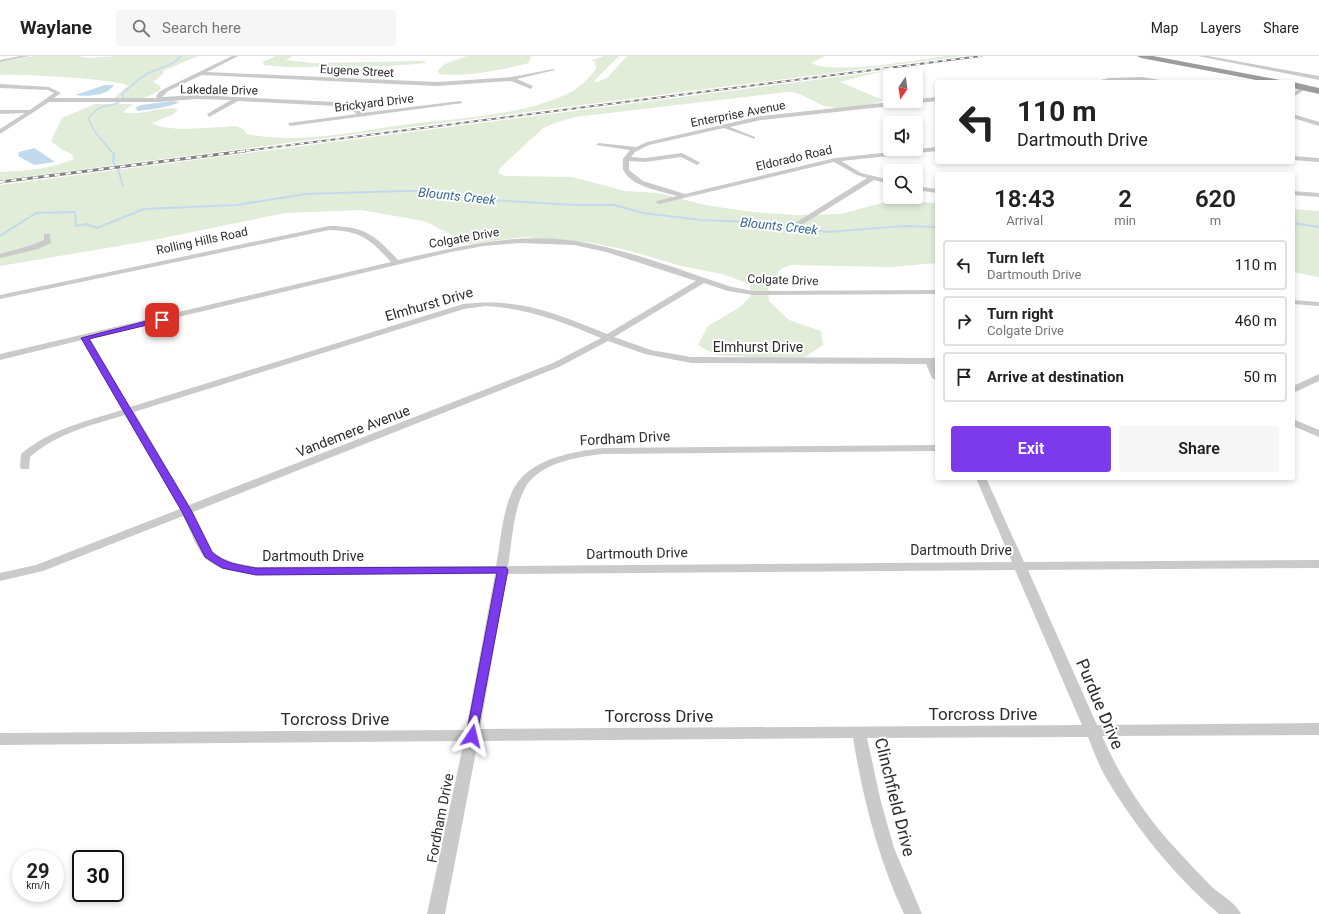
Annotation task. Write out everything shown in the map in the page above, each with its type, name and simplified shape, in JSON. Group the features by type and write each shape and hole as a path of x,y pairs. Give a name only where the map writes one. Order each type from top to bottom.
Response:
{"highway":[{"path":"1137,57 1254,80"},
{"path":"1137,57 1269,80"},
{"path":"1233,76 1258,80"},
{"path":"1297,87 1319,92"}],"street":[{"path":"0,61 28,56"},
{"path":"158,100 160,94 166,90 236,56"},
{"path":"1200,56 1319,79"},
{"name":"Eugene Street","path":"201,73 425,84 462,83 512,78 553,70"},
{"path":"512,78 531,87"},
{"path":"1297,87 1319,79"},
{"path":"1109,80 1151,80"},
{"path":"0,86 49,89 57,91 58,93 0,132"},
{"name":"Lakedale Drive","path":"49,100 158,100 197,97 238,99 335,104 357,110 361,116"},
{"path":"209,115 238,99"},
{"name":"Enterprise Avenue","path":"626,159 637,149 656,142 723,126 774,116 935,99"},
{"name":"Brickyard Drive","path":"290,124 460,103"},
{"path":"0,112 30,111"},
{"path":"1295,117 1319,124"},
{"path":"723,126 753,138"},
{"path":"599,145 637,149"},
{"name":"Eldorado Road","path":"659,202 835,160 935,149"},
{"path":"685,196 635,179 626,170 626,159 645,160 675,154 697,163"},
{"path":"1295,158 1319,160"},
{"path":"835,160 853,172 883,180"},
{"path":"795,227 872,178"},
{"path":"923,189 935,190"},
{"path":"1295,193 1319,195"},
{"name":"Rolling Hills Road","path":"0,297 329,228 350,228 363,231 373,238 397,264"},
{"path":"0,256 40,246 48,241 47,236"},
{"name":"Colgate Drive","path":"0,358 451,250 484,244 557,242 604,249 742,291 765,294 935,292"},
{"name":"Vandemere Avenue","path":"0,577 39,568 556,365 607,337 703,280"},
{"path":"1295,302 1319,304"},
{"name":"Elmhurst Drive","path":"25,467 25,456 47,440 73,428 473,304 495,303 517,305 652,353 691,360 933,361"},
{"name":"Dartmouth Drive","path":"85,338 186,510 208,554 225,566 240,569 318,571 1319,564"},
{"path":"1295,389 1319,377"},
{"path":"1295,423 1319,434"},
{"name":"Fordham Drive","path":"436,914 472,736 503,570 512,510 520,487 536,472 547,465 572,456 603,451 935,448"},
{"name":"Purdue Drive","path":"982,480 1021,565 1110,771 1145,824 1169,853 1207,893 1232,914"},
{"name":"Torcross Drive","path":"0,739 1319,729"},
{"name":"Clinchfield Drive","path":"859,733 876,815 886,849 903,895 913,914"}],"green space":[{"path":"35,56 78,56 88,58 116,56 198,56 163,71 163,74 153,82 159,85 161,89 155,93 144,98 133,99 114,98 128,86 121,83 26,75 0,75 0,62"},
{"path":"276,56 293,56 286,60 313,63 423,61 427,63 390,66 288,67 264,65 263,62"},
{"path":"467,56 531,56 529,63 496,70 462,75 439,74 438,70 445,64"},
{"path":"604,56 619,56 594,81 598,82 608,77 627,56 825,56 811,63 838,68 877,66 946,56 963,56 0,180 0,172 47,167 74,159 72,154 61,149 51,141 62,118 95,104 133,104 123,112 130,113 164,108 178,109 174,114 152,123 168,128 192,129 236,126 243,129 247,134 267,137 308,138 410,124 471,118 531,107 551,101 577,88 596,69 595,62 592,60"},
{"path":"883,71 840,82 883,100 862,106 844,108 828,107 801,95 787,92 575,117 552,124 542,129 500,168 498,173 505,176 572,177 625,191 659,193 705,205 752,212 798,215 841,214 883,203 883,204 935,203 935,263 890,267 791,265 781,269 768,287 769,301 789,320 821,331 823,345 805,357 768,358 716,355 698,345 708,326 740,307 751,296 750,284 722,274 677,265 631,251 593,243 524,237 470,244 424,221 361,210 285,213 148,241 0,266 0,185"},
{"path":"1295,209 1319,211 1319,277 1295,272"}],"water":[{"path":"105,85 114,85 111,89 101,94 90,96 75,95"},
{"path":"173,101 179,102 166,107 147,110 138,111 135,108 141,105"},
{"path":"34,148 55,162 34,165 18,156 19,152"}],"waterway":[{"path":"112,152 95,132 88,118 99,108 118,103 123,98 122,94 140,78 174,62 181,56"},
{"path":"112,152 114,154 113,162 115,165"},
{"path":"118,169 123,186"},
{"name":"Blounts Creek","path":"0,236 36,213 75,212 76,226 86,224 97,228 144,209 236,205 306,194 404,191 428,191 475,199 574,205 614,205 643,213 701,220 751,222 828,232 904,226 935,227"},
{"name":"Blounts Creek","path":"1295,223 1319,227"}],"railway":[{"path":"237,152 981,56"},
{"path":"0,182 245,151"}],"route":[{"path":"162,320 85,338 186,510 208,554 214,560 225,566 256,571 503,570 472,736"}]}
